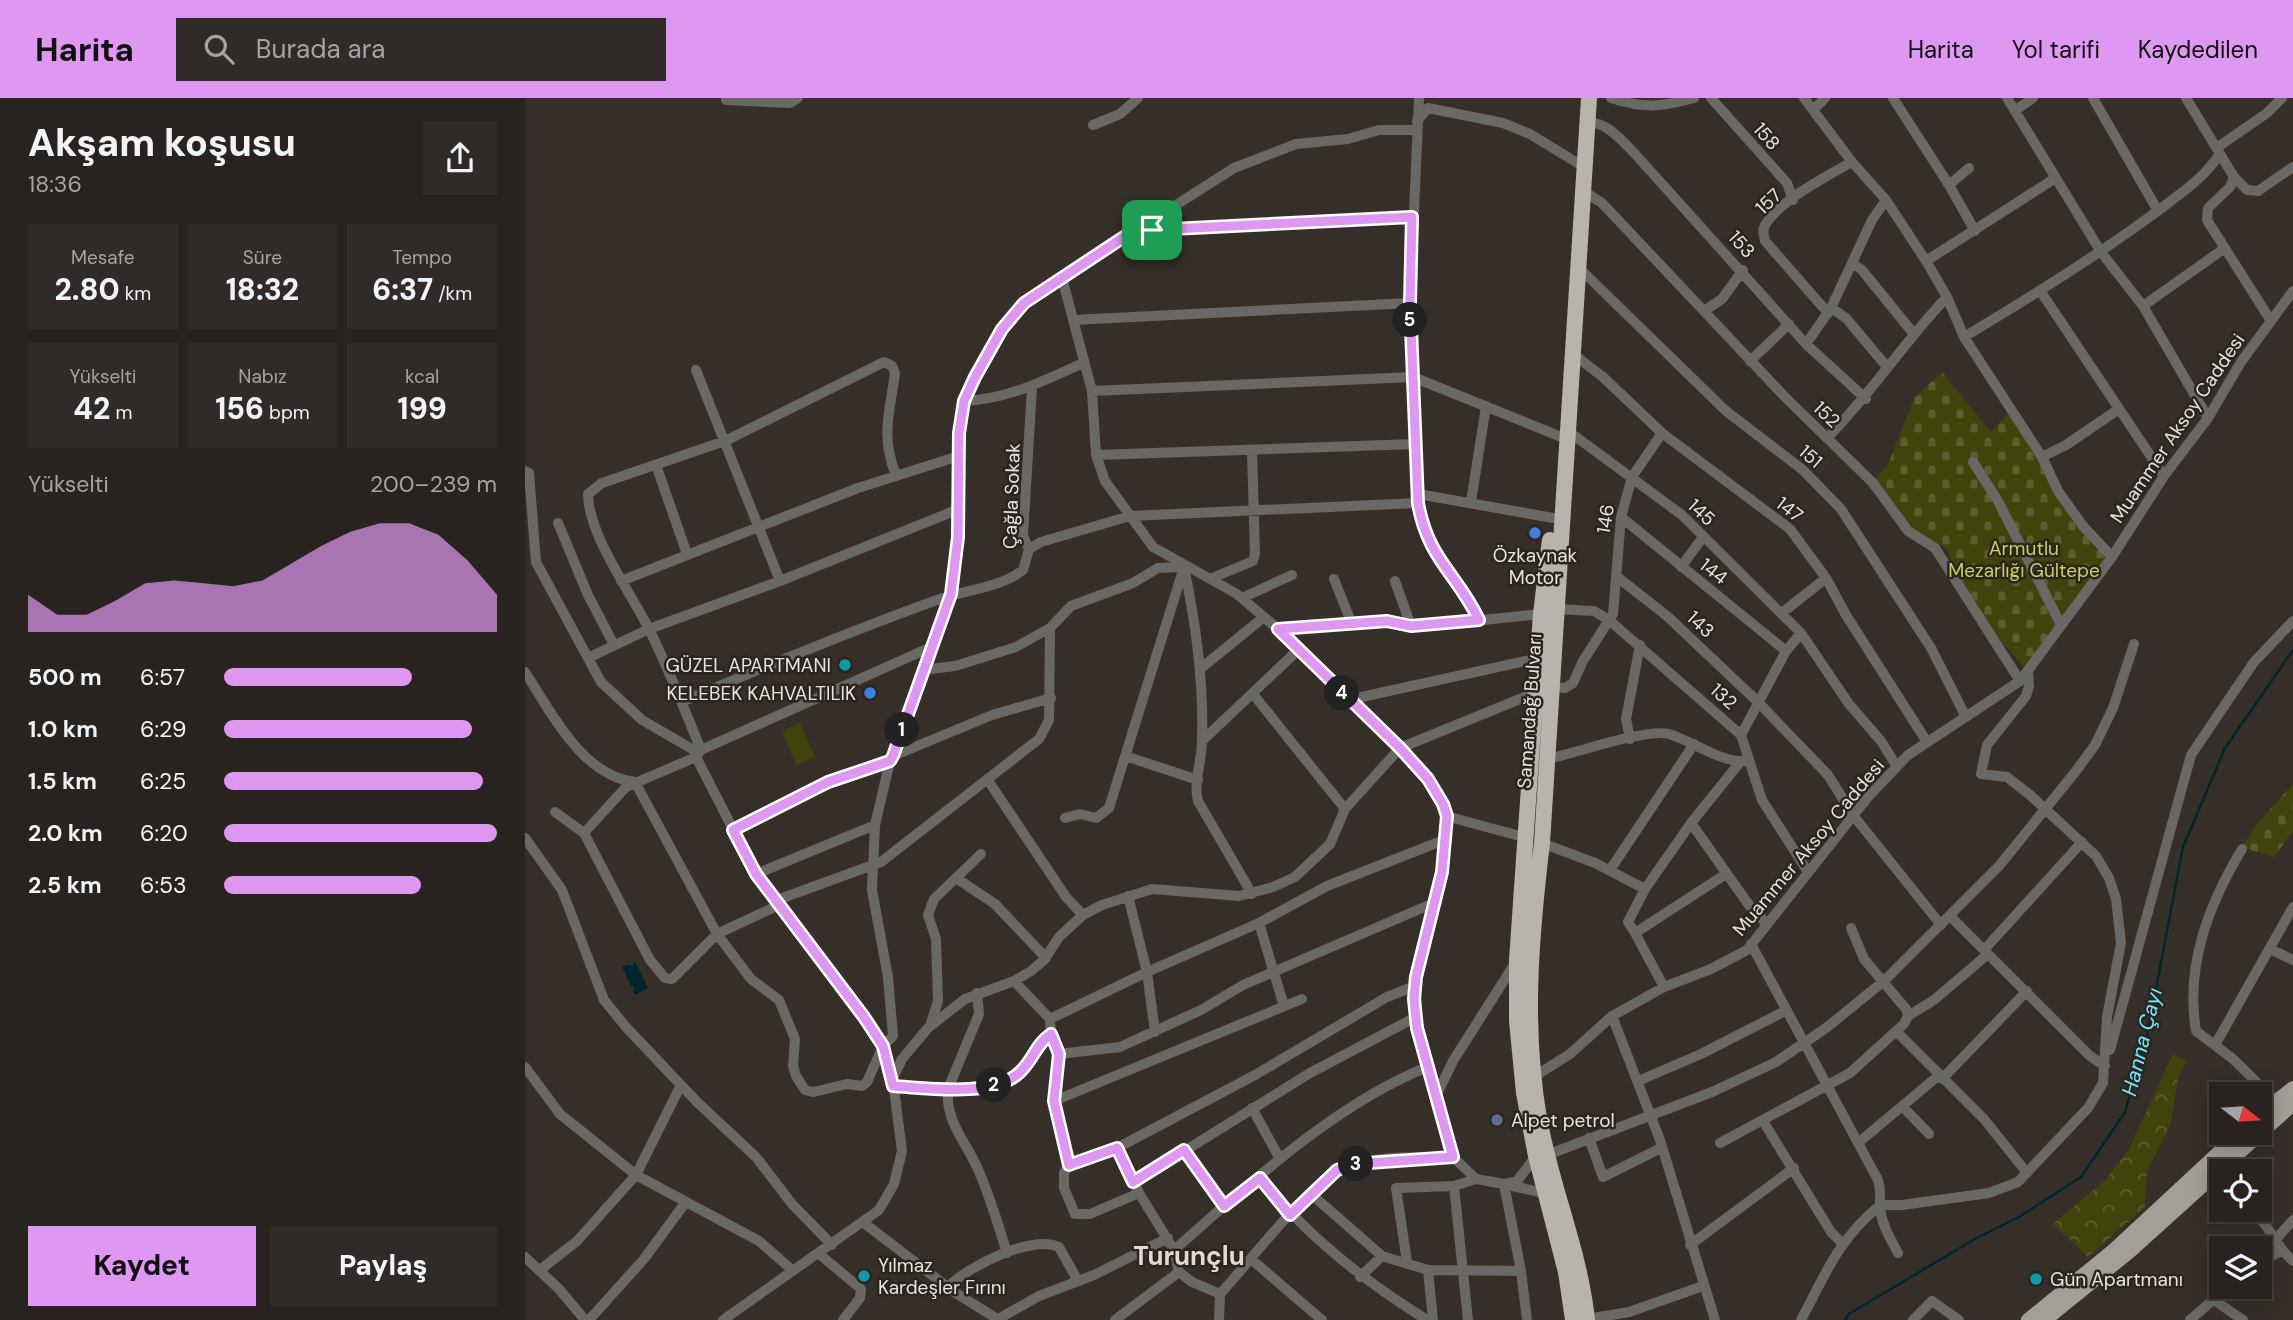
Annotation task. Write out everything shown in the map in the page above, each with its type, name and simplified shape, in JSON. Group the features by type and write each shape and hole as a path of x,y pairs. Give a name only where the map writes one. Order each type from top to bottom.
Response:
{"highway":[{"name":"Samandağ Bulvarı","path":"1582,1320 1548,1195 1529,1022 1535,841 1583,98"},
{"name":"Samandağ Bulvarı","path":"1582,1320 1573,1244 1542,1156 1524,1093 1517,1021 1517,960 1547,759 1544,689 1539,658 1549,612 1553,518 1573,354 1589,98"}],"main road":[{"path":"2234,1159 2288,1105 2293,1088"},
{"path":"2028,1320 2114,1250 2227,1145"},
{"path":"2045,1320 2209,1183"}],"street":[{"path":"726,100 790,103 798,98"},
{"path":"1093,125 1120,114 1138,98"},
{"path":"1419,98 1410,303 1418,498 1422,526 1432,551 1479,620"},
{"path":"1611,98 1633,105 1657,107 1693,98"},
{"name":"158","path":"1711,98 1787,183 1793,200"},
{"path":"1804,98 1852,162 1886,200 1947,297 1964,337 2042,457 2058,491 2083,526 2112,557"},
{"path":"1813,110 1825,98"},
{"path":"1893,98 1975,231"},
{"path":"2007,98 2054,179 2101,251 2143,306 2208,418"},
{"path":"2016,110 2033,98"},
{"path":"2093,98 2158,211"},
{"path":"2186,98 2234,177 2247,190 2258,191 2293,167"},
{"path":"1964,337 2041,292 2158,211 2199,178 2218,151 2282,98"},
{"path":"635,782 717,934 751,979 779,1000 795,1039 793,1066 805,1090 813,1092 846,1084 862,1086 867,1082 883,1046 893,1036 871,865 875,825 891,758 929,648 951,594 959,509 958,456 964,401 1009,319 1032,297 1234,168 1266,153 1296,144 1348,139 1379,130 1416,125 1428,108 1503,123 1530,134 1579,163"},
{"name":"153","path":"1587,123 1595,121 1606,127 1636,155 1743,270 1806,344 1866,399"},
{"name":"157","path":"1852,162 1793,200 1765,225 1765,241 1829,311 1853,326 1887,367"},
{"path":"1949,185 1969,168"},
{"path":"2234,177 2229,187 2208,208 2207,220 2271,321"},
{"path":"1926,261 2054,179"},
{"name":"152","path":"1583,191 1602,203 1750,361 1873,484 1908,531 1943,556 2020,681"},
{"path":"1806,344 1829,311 1872,220 1886,200"},
{"path":"1145,223 1152,230 1412,217"},
{"path":"2143,306 2225,248"},
{"path":"1852,264 1862,270 1913,333"},
{"name":"151","path":"1580,268 1726,411 1803,470 1841,509 1931,648 1965,715"},
{"path":"1705,311 1722,299 1743,270"},
{"path":"1062,278 1092,391 1096,455 1104,481 1153,547 1184,567 1212,578 1242,598 1278,629 1347,700 1400,748 1428,779 1443,804 1447,816 1444,840 1436,902 1415,986 1416,1017 1453,1157 1476,1179"},
{"name":"Muammer Aksoy Caddesi","path":"1535,1076 1570,1054 1612,1016 1664,987 1710,969 1751,944 1853,815 1897,767 1965,715 2020,681 2112,557 2164,476 2208,418 2241,362 2293,291"},
{"path":"2041,292 2164,476"},
{"path":"1828,438 1866,399 1913,333 1947,297"},
{"path":"1073,320 1410,303"},
{"path":"1750,361 1789,324"},
{"name":"147","path":"1573,354 1603,377 1662,433 1790,529 1826,578 1852,626 1927,742"},
{"path":"723,1320 864,1223 885,1201 898,1172 902,1151 892,1083 883,1046 756,874 733,830 699,753 682,702 649,629 621,581 593,518 588,494 602,484 725,441 884,362 892,366 895,373 885,432 888,457 896,475"},
{"path":"964,401 987,399 1032,388 1083,363"},
{"path":"696,370 760,525 780,581"},
{"path":"1092,391 1413,377"},
{"name":"145","path":"1413,377 1486,407 1563,434 1632,477 1682,515 1801,633 1849,704 1881,741 1897,767"},
{"name":"Çağla Sokak","path":"951,594 1019,573 1029,549 1023,536 1032,388"},
{"path":"1471,502 1486,407"},
{"path":"2042,457 2066,445 2119,410"},
{"name":"146","path":"1609,620 1615,607 1621,517 1632,477 1662,433"},
{"path":"1096,455 1416,444"},
{"path":"1212,578 1253,561 1255,511 1252,451"},
{"path":"621,581 760,525 896,475 958,456"},
{"path":"1973,462 1998,500 2061,625"},
{"path":"656,465 687,554"},
{"path":"525,471 530,479 533,501 531,525 536,562 552,596 590,657 601,682 642,720 699,753"},
{"path":"1029,549 1041,542 1130,516 1255,511 1418,498 1471,502 1553,518"},
{"path":"590,657 649,629 780,581 959,509"},
{"name":"144","path":"1621,517 1786,652"},
{"path":"558,523 588,595 614,645"},
{"path":"1681,566 1703,537"},
{"path":"922,670 929,672 955,666 1016,647 1050,628 1071,606 1133,583 1158,568 1184,567"},
{"path":"1184,567 1200,670 1202,741 1198,801 1252,894"},
{"path":"1065,818 1080,814 1096,818 1105,814 1184,567"},
{"path":"1242,598 1292,575"},
{"name":"143","path":"1616,576 1667,616 1758,702 1828,775 1853,815 1941,925"},
{"path":"1782,613 1826,578"},
{"path":"1334,579 1352,624"},
{"path":"1395,580 1411,626"},
{"path":"682,702 820,642 951,594"},
{"name":"132","path":"1278,629 1387,621 1411,626 1549,612 1594,611 1640,645 1741,735 1745,761 1762,800 1808,872"},
{"path":"1200,670 1264,617"},
{"path":"928,1028 965,999 1014,981 1046,958 1059,937 1083,915 1128,896 1152,889 1175,889 1239,896 1252,894 1295,877 1330,844 1345,808 1400,748 1544,689 1565,688 1573,683 1583,661 1609,620"},
{"path":"2105,1066 2191,755 2254,662 2293,621"},
{"path":"555,812 584,833 650,960 665,978 672,979 680,974 717,934 779,902 881,862 1043,734 1049,720 1051,698 1050,628"},
{"path":"1741,735 1786,652 1801,633"},
{"path":"1630,739 1626,719 1640,645"},
{"path":"1504,1184 1517,1181 1542,1156 1712,1092 1776,1062 1884,981 1999,866 2095,745 2113,708 2134,645"},
{"path":"584,833 635,782 929,648"},
{"path":"1202,741 1299,649"},
{"path":"1347,700 1539,658"},
{"path":"1801,1320 1842,1243 1855,1225 1880,1205 1912,1204 1989,1193 2018,1182 2088,1108 2103,1083 2108,1017 2120,943 2120,922 2109,878 2096,856 2082,842 2007,777 1980,774 1987,745 2026,696 2029,686 2028,671"},
{"path":"525,672 574,745 622,780 635,782"},
{"path":"1253,694 1345,808"},
{"path":"733,830 828,782 992,715 1051,698"},
{"path":"1547,759 1667,733 1745,761 1691,823 1645,889 1628,922 1664,987"},
{"path":"1611,870 1694,744"},
{"path":"1125,757 1198,780"},
{"path":"988,779 1059,886 1083,915"},
{"path":"1447,816 1535,841 1611,870 1645,889"},
{"path":"1691,823 1726,874 1767,924"},
{"path":"756,874 875,825"},
{"path":"525,838 562,890 604,1000 625,1027 681,1085 756,1157 792,1204 832,1245"},
{"path":"1050,1019 1147,972 1259,923 1327,886 1444,840"},
{"path":"1720,1143 1868,1060 1897,1032 1908,1016 1934,1000 1986,952 2082,842"},
{"path":"2242,849 2215,900 2201,938 2194,991 2196,1031 2288,1105"},
{"path":"892,1083 902,1059 935,1019 938,1001 936,939 928,915 935,899 981,854"},
{"path":"1635,933 1726,874"},
{"path":"956,878 995,904 1046,958"},
{"path":"1128,896 1147,972 1155,1032"},
{"path":"1059,1054 1120,1047 1155,1032 1243,985 1436,902"},
{"path":"2215,1045 2293,907"},
{"path":"1950,916 2089,1056 2105,1066"},
{"path":"1259,923 1272,974 1284,1006"},
{"path":"1851,928 1864,959 1906,1009 1908,1016"},
{"path":"1751,944 1859,1143 1883,1193 1880,1205 1884,1225 1898,1253"},
{"path":"2270,949 2293,960"},
{"path":"1436,1096 1453,1060 1517,960"},
{"path":"1014,981 1050,1019 1051,1034 1059,1054 1054,1101 1069,1165"},
{"path":"1415,986 1387,997 1255,1074 1117,1148 1069,1165 1064,1173 1064,1188 1075,1214 1090,1214 1136,1188 1184,1150 1252,1108 1346,1053 1416,1017"},
{"path":"1859,1143 1940,1078 2027,991"},
{"path":"978,993 979,1014 948,1089 949,1114 953,1128 981,1176 1007,1253"},
{"path":"1054,1101 1302,999"},
{"path":"1638,1080 1701,1054 1785,1011"},
{"path":"1612,1016 1651,1114 1715,1320"},
{"path":"1897,1032 1940,1078 1984,1119 2028,1173"},
{"path":"892,1083 948,1089 976,1088 1009,1081 1021,1072 1038,1044 1051,1034"},
{"path":"525,1066 560,1114 636,1175 759,1241 792,1270"},
{"path":"1174,1250 1280,1159 1383,1088 1430,1066"},
{"path":"540,1270 577,1241 636,1175 681,1085"},
{"path":"1903,1107 1929,1134"},
{"path":"1252,1108 1280,1159"},
{"path":"1763,1121 1831,1232 1842,1243"},
{"path":"1589,1138 1603,1177 1661,1148"},
{"path":"1117,1148 1136,1188 1168,1238 1179,1272 1192,1283 1220,1294"},
{"path":"1184,1150 1224,1206"},
{"path":"1219,1320 1220,1294 1290,1215 1337,1170 1354,1164 1453,1157"},
{"path":"1690,1245 1794,1168"},
{"path":"1260,1178 1290,1215 1360,1277 1427,1320"},
{"path":"1407,1262 1396,1188 1454,1186 1476,1179 1548,1195"},
{"path":"1504,1184 1521,1271 1527,1320"},
{"path":"1454,1186 1468,1320"},
{"path":"1311,1194 1382,1256 1428,1270 1521,1271"},
{"path":"525,1257 587,1320 644,1259 685,1203"},
{"path":"2276,1240 2293,1220"},
{"path":"2262,1222 2281,1251 2293,1261"},
{"path":"864,1223 948,1287 998,1320 1039,1296 1078,1281 1168,1238"},
{"path":"948,1287 961,1275 1031,1243 1056,1245 1065,1253 1078,1281"},
{"path":"2272,1256 2281,1251"},
{"path":"818,1253 861,1289 860,1298 843,1320"},
{"path":"1360,1277 1382,1256"},
{"path":"1251,1259 1322,1320"},
{"path":"1428,1270 1433,1320"},
{"path":"1121,1318 1179,1272"},
{"path":"1582,1320 1630,1316 1703,1286"},
{"path":"2190,1320 2214,1300 2243,1320"},
{"path":"1913,1320 1932,1301 1959,1320"}],"green space":[{"name":"Armutlu Mezarlığı Gültepe","path":"1942,372 1991,432 2011,410 2058,491 2112,557 2026,669 1975,612 1945,547 1908,531 1873,483 1889,462 1915,397"},
{"path":"800,723 815,757 796,765 782,731"},
{"path":"2293,784 2293,831 2274,857 2242,847 2257,824"},
{"path":"2173,1054 2186,1061 2178,1079 2171,1123 2147,1172 2145,1207 2088,1257 2053,1224 2106,1179 2129,1149"}],"water":[{"path":"635,961 648,988 635,995 622,967"}],"waterway":[{"name":"Hanna Çayı","path":"1845,1320 1849,1314 1973,1240 2019,1217 2081,1177 2125,1112 2146,1041 2183,847 2225,748 2293,650"}],"place":[{"name":"Özkaynak Motor","path":"1535,533"},
{"name":"GÜZEL APARTMANI","path":"845,665"},
{"name":"KELEBEK KAHVALTILIK","path":"870,693"},
{"name":"Alpet petrol","path":"1497,1120"},
{"name":"Yılmaz Kardeşler Fırını","path":"864,1276"},
{"name":"Gün Apartmanı","path":"2036,1279"}],"district":[{"name":"Turunçlu","path":"1189,1256"}],"route":[{"path":"1412,217 1410,303 1418,503 1422,526 1432,551 1479,620 1411,626 1387,621 1278,629 1313,662 1347,700 1400,748 1428,779 1447,816 1442,872 1433,918 1416,977 1414,999 1417,1028 1430,1066 1453,1157 1354,1164 1337,1170 1290,1215 1260,1178 1224,1206 1184,1150 1133,1182 1117,1148 1069,1165 1054,1101 1059,1054 1051,1034 1038,1044 1021,1072 1009,1081 976,1088 893,1086 883,1046 781,904 756,874 733,830 828,782 890,761 929,648 951,594 958,537 961,414 975,377 1002,329 1024,303 1145,223 1148,229 1152,230 1412,217"}]}
